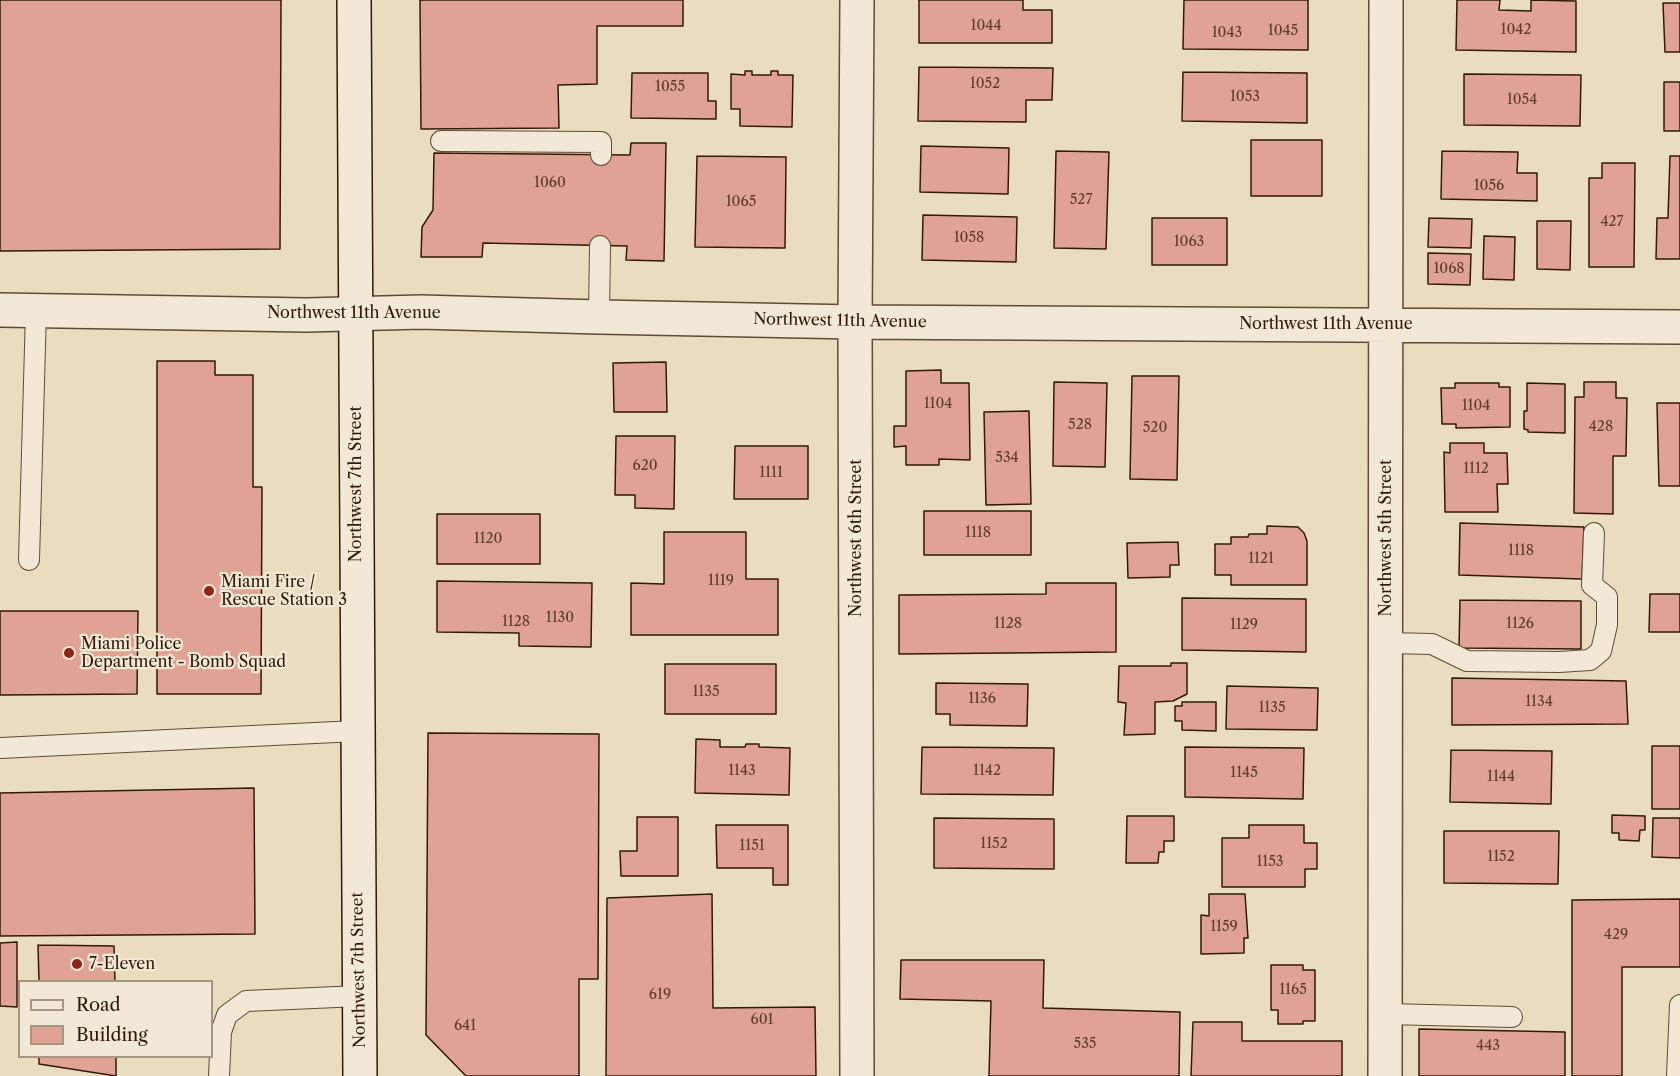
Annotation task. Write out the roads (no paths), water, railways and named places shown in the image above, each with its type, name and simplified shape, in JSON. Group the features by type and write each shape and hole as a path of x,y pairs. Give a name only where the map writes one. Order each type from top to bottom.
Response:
{"street":[{"name":"Northwest 7th Street","path":"354,0 360,1076"},
{"name":"Northwest 6th Street","path":"857,0 855,322 857,1076"},
{"name":"Northwest 5th Street","path":"1385,1076 1386,0"},
{"name":"Northwest 11th Avenue","path":"0,310 356,314 422,312 855,322 1680,327"}],"lane":[{"path":"441,141 601,142 601,155"},
{"path":"598,317 600,246"},
{"path":"29,560 36,311"},
{"path":"1386,644 1432,644 1467,661 1590,660 1600,651 1607,625 1607,597 1592,585 1594,533"},
{"path":"0,748 357,731"},
{"path":"219,1076 221,1032 227,1015 246,1001 359,996"},
{"path":"1677,1076 1680,1005"},
{"path":"1386,1014 1512,1017"}],"place":[{"name":"Miami Fire / Rescue Station 3","path":"209,591"},
{"name":"Miami Police Department - Bomb Squad","path":"69,653"},
{"name":"7-Eleven","path":"77,964"}]}
